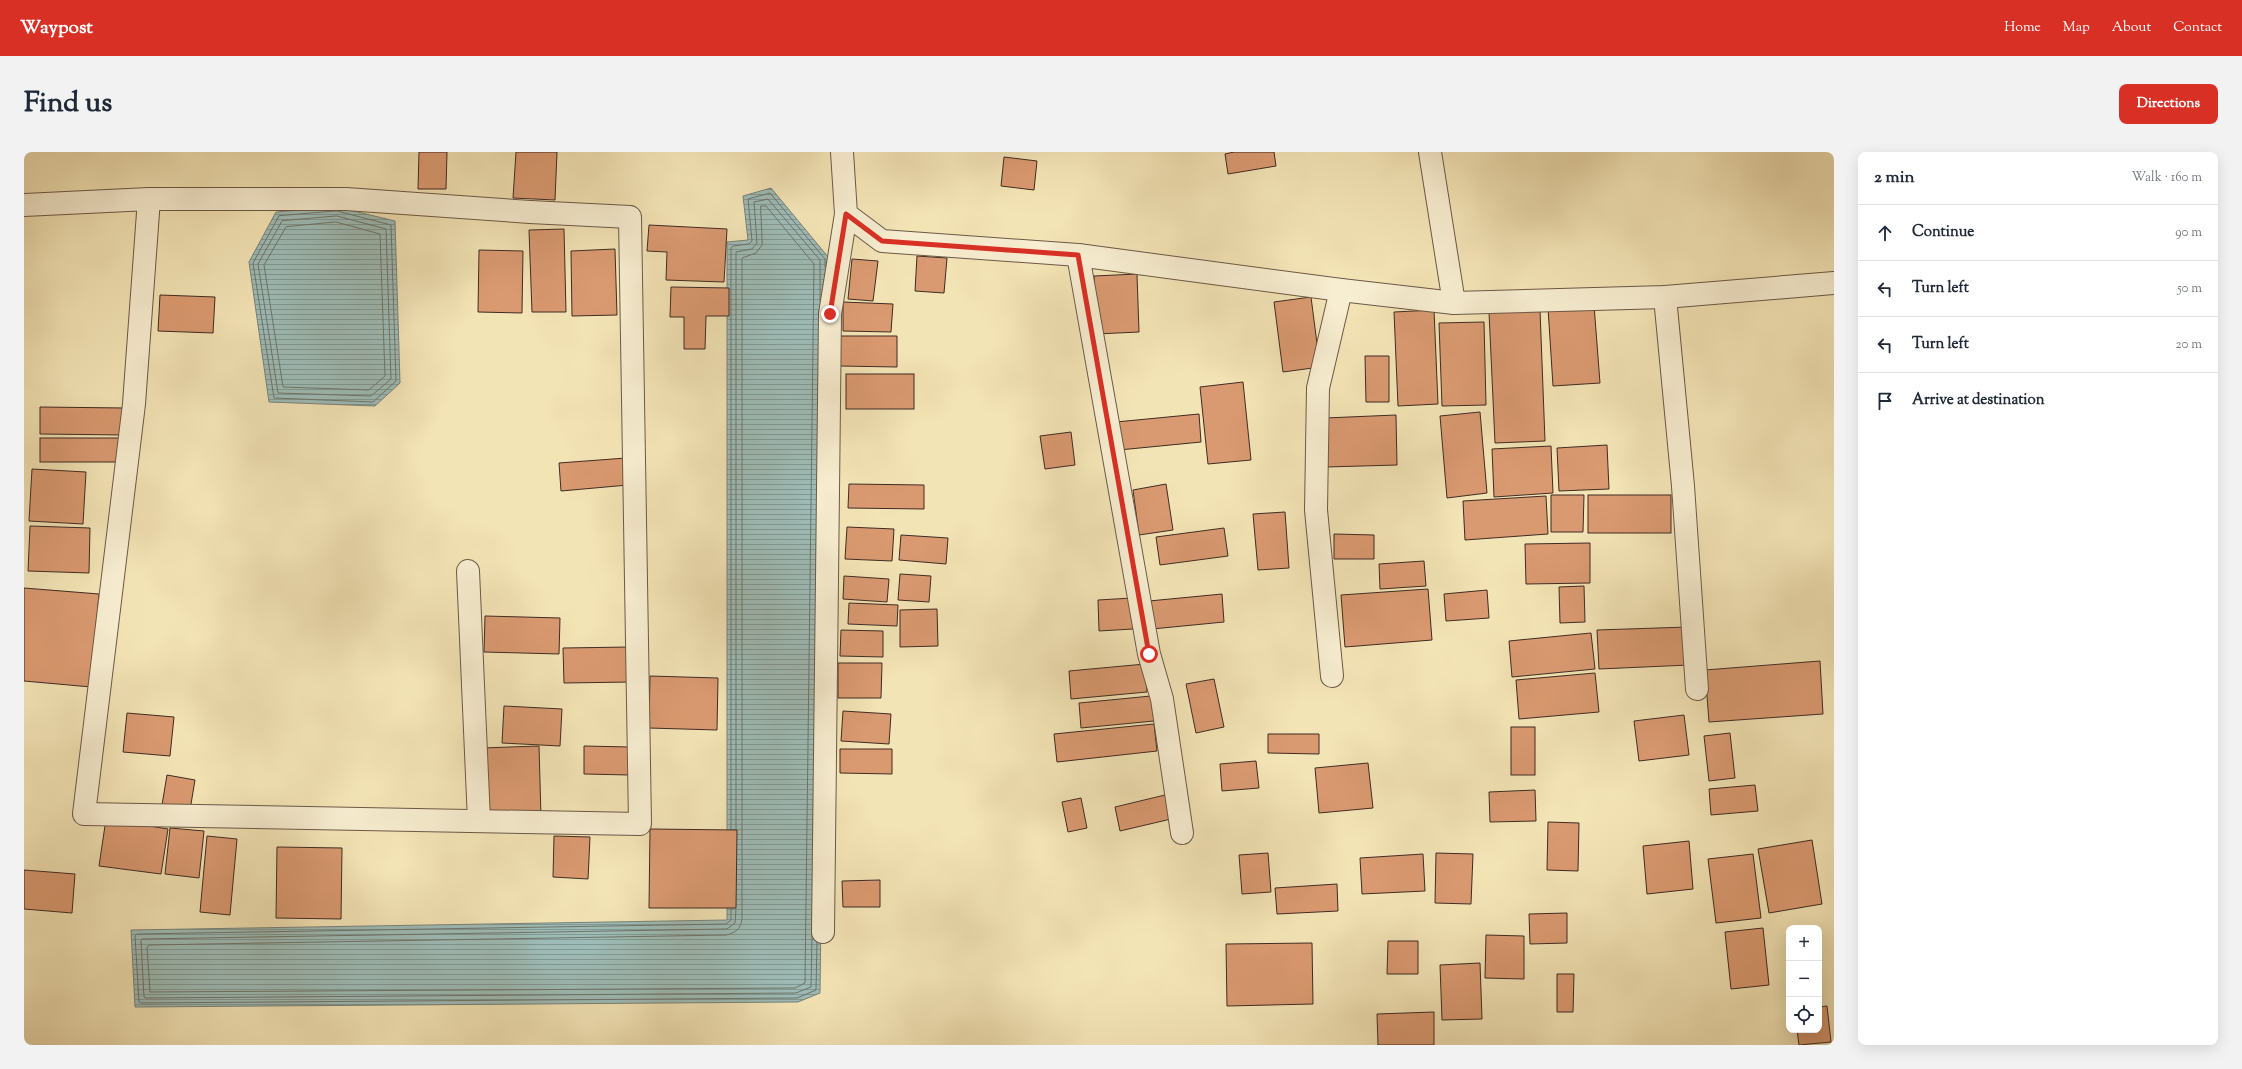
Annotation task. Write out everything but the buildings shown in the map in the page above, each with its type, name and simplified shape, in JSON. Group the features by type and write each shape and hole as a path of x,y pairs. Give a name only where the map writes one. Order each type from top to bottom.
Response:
{"street":[{"path":"823,932 830,314 846,214 842,152"},
{"path":"1430,152 1454,303"},
{"path":"24,205 149,199 346,199 530,212 630,217 640,824 84,814 134,404 149,199"},
{"path":"846,214 882,241 1078,255 1341,290 1454,303 1666,297 1834,283"},
{"path":"1078,255 1149,654 1162,699 1182,833"},
{"path":"1332,676 1316,510 1318,388 1341,290"},
{"path":"1666,297 1683,486 1697,689"},
{"path":"468,571 479,821"}],"water":[{"path":"771,188 829,258 820,993 798,1002 135,1007 131,930 727,920 727,242 748,240 743,196"},
{"path":"337,207 395,221 400,383 375,406 269,402 249,262 276,212"}],"route":[{"path":"830,314 846,214 882,241 1078,255 1112,439 1149,654"}]}
